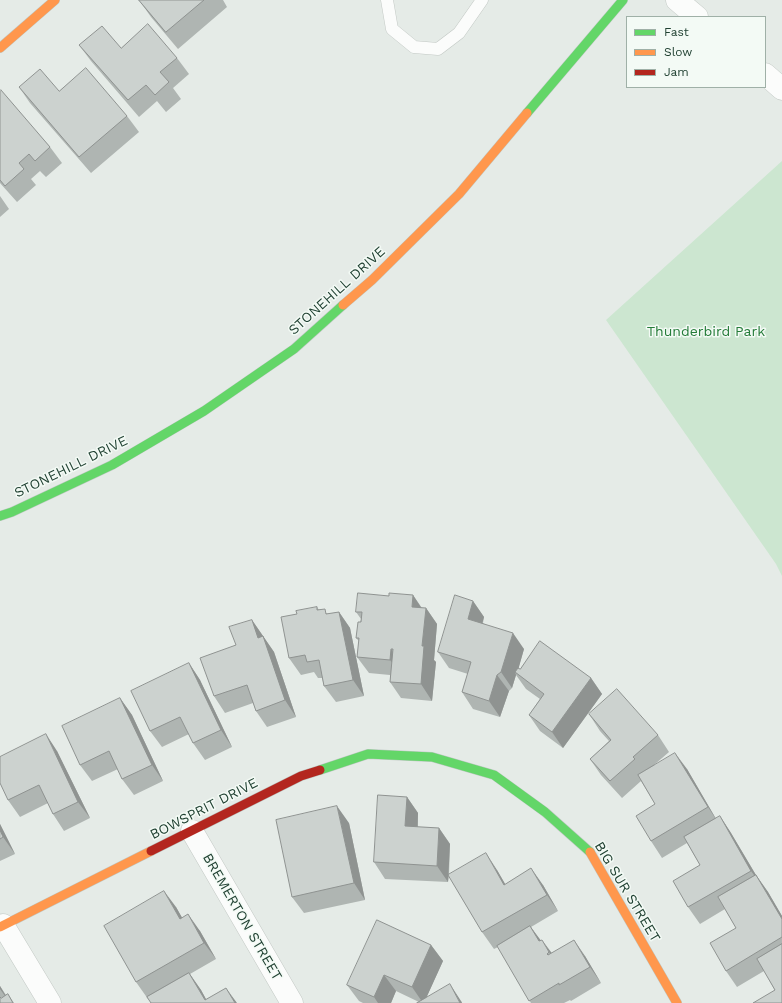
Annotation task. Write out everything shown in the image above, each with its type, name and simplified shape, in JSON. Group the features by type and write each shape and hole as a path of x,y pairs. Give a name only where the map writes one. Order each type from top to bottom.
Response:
{"street":[{"path":"0,48 55,0"},
{"name":"STONEHILL DRIVE","path":"0,516 12,512 112,465 204,411 294,349 372,280 459,194 623,0"},
{"path":"677,0 696,16"},
{"path":"766,75 782,89"},
{"name":"BOWSPRIT DRIVE","path":"1,926 301,776 368,754 432,757"},
{"name":"BIG SUR STREET","path":"432,757 494,775 545,812 589,850 676,1003"},
{"name":"BREMERTON STREET","path":"192,831 292,1003"},
{"path":"1,926 50,1003"}],"lane":[{"path":"387,0 392,29 414,47 438,49 460,33 482,0"}],"green space":[{"name":"Thunderbird Park","path":"782,161 782,576 776,564 606,320"}],"building":[{"path":"139,0 204,0 166,32"},
{"path":"148,24 177,58 160,72 169,82 155,95 146,85 128,100 79,45 102,26 121,48"},
{"path":"86,68 127,116 79,157 19,87 40,69 59,91"},
{"path":"1,90 50,147 35,161 29,154 19,163 24,169 5,186 0,180"},
{"path":"358,593 389,596 389,593 413,595 412,607 426,608 422,646 424,646 421,684 390,682 393,649 391,649 390,660 357,657 359,638 356,638 358,622 361,622 362,612 356,612"},
{"path":"455,595 473,601 468,619 513,633 501,672 497,675 489,701 462,692 471,662 438,652"},
{"path":"317,607 317,610 325,609 326,614 339,612 353,680 324,686 319,660 307,662 305,655 289,658 281,617 297,614 296,611"},
{"path":"252,620 258,638 263,636 285,700 256,711 247,685 214,696 200,658 236,645 229,627"},
{"path":"540,641 591,678 552,732 529,715 544,694 515,672 518,668 520,669"},
{"path":"189,663 221,730 193,743 180,717 150,731 131,691"},
{"path":"617,689 658,735 633,757 635,759 610,781 590,759 611,740 589,714"},
{"path":"120,698 152,765 122,779 109,751 80,765 62,726"},
{"path":"46,734 78,802 53,814 39,785 8,800 0,783 0,757"},
{"path":"675,753 708,807 651,841 636,816 655,804 638,775"},
{"path":"378,795 407,797 405,826 439,828 437,866 374,862"},
{"path":"337,806 354,883 292,897 276,820"},
{"path":"720,816 751,871 688,907 673,881 700,865 684,837"},
{"path":"0,830 3,837 0,839"},
{"path":"486,853 504,885 531,868 547,895 482,932 448,875"},
{"path":"756,875 782,919 782,937 726,971 710,943 736,928 718,897"},
{"path":"164,891 180,919 188,914 204,943 136,982 104,926"},
{"path":"377,920 431,945 412,987 384,975 374,997 347,985"},
{"path":"530,926 539,941 542,940 549,952 547,954 548,955 574,940 590,967 529,1001 497,946"},
{"path":"782,944 782,1003 753,1003 775,990 757,959"},
{"path":"189,973 205,1000 226,988 235,1003 151,1003 147,997"},
{"path":"450,984 460,1003 417,1003"},
{"path":"8,994 13,1003 0,1003 0,997 1,998"}],"traffic: fast":[{"path":"527,113 623,0"},
{"path":"0,516 12,512 112,465 204,411 294,349 343,305"},
{"path":"320,770 368,754 432,757 494,775 545,812 590,852"}],"traffic: slow":[{"path":"0,48 55,0"},
{"path":"343,305 372,280 459,194 527,113"},
{"path":"0,927 151,851"},
{"path":"590,852 677,1003"}],"traffic: jam":[{"path":"151,851 301,776 320,770"}]}
